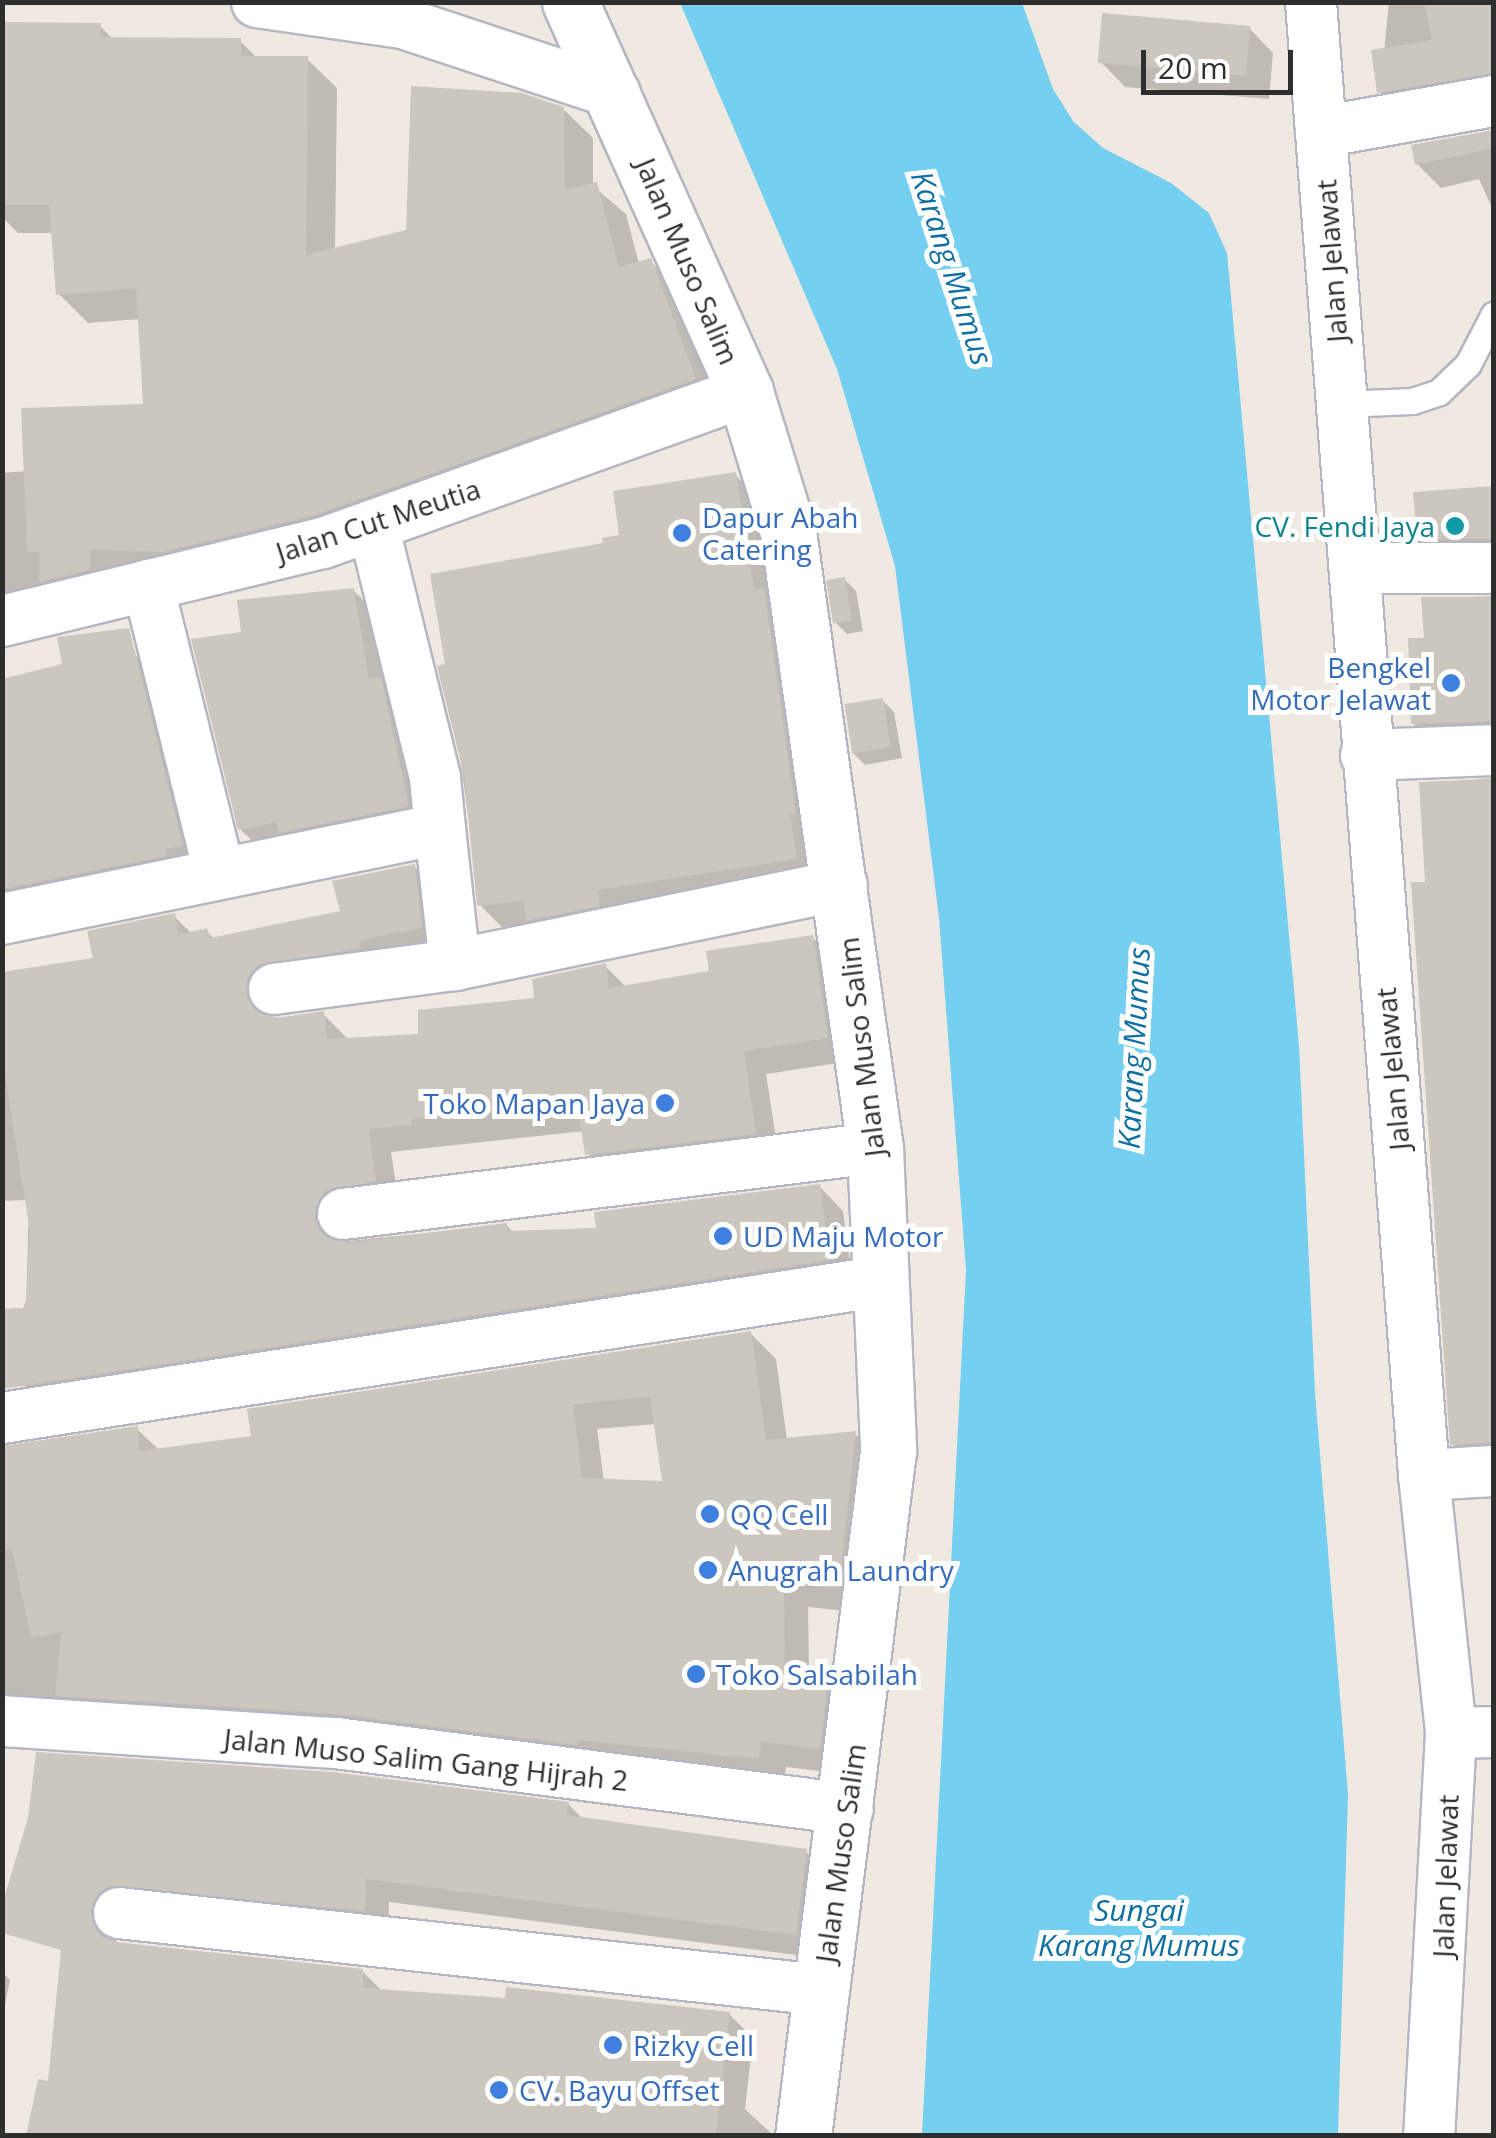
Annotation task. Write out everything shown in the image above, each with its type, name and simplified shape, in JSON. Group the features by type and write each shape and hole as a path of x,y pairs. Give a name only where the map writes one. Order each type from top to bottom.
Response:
{"street":[{"path":"257,2 403,23 615,94"},
{"name":"Jalan Muso Salim","path":"570,2 615,94 744,392 788,532 842,884 875,1148 888,1450 848,1809 803,2136"},
{"name":"Jalan Jelawat","path":"1312,2 1366,755 1424,1475 1472,1733 1429,2136"},
{"path":"1321,132 1494,101"},
{"name":"Jalan Cut Meutia","path":"2,620 373,525 744,392"},
{"path":"373,525 436,778 455,965"},
{"path":"1355,568 1494,568"},
{"path":"148,585 219,872"},
{"path":"1366,755 1494,750"},
{"path":"2,919 440,829"},
{"path":"274,990 455,965 842,884"},
{"path":"342,1214 875,1148"},
{"path":"2,1418 882,1282"},
{"path":"1424,1475 1494,1471"},
{"name":"Jalan Muso Salim Gang Hijrah 2","path":"2,1721 355,1746 848,1809"},
{"path":"120,1912 821,1990"}],"lane":[{"path":"1342,404 1412,402 1439,392 1468,364 1494,314"}],"water":[{"name":"Sungai Karang Mumus","path":"680,3 1022,3 1053,89 1073,121 1103,148 1171,183 1209,213 1227,253 1299,1045 1315,1393 1348,1794 1338,2135 922,2135 966,1270 939,918 895,566 837,369"}],"building":[{"path":"1424,2 1494,2 1494,73 1377,93 1371,50 1432,40"},
{"path":"1102,13 1250,26 1246,76 1098,63"},
{"path":"2,22 101,23 100,37 241,38 241,56 308,56 306,255 406,230 411,86 522,93 564,107 565,190 597,182 619,267 651,258 696,379 315,515 162,552 90,550 90,570 39,582 39,552 27,552 21,408 143,404 136,288 56,295 49,205 2,205"},
{"path":"1494,130 1494,148 1415,165 1411,145"},
{"path":"736,472 754,590 764,588 796,814 790,815 797,859 598,890 600,906 526,921 524,901 477,906 464,775 437,666 445,664 430,574 603,543 602,538 619,535 613,491"},
{"name":"CV. Fendi Jaya","path":"1494,486 1494,539 1417,539 1413,492"},
{"path":"845,577 852,620 833,623 826,580"},
{"path":"354,588 369,679 381,677 409,806 279,833 277,822 238,830 191,639 241,632 237,600"},
{"name":"Bengkel Motor Jelawat","path":"1421,597 1494,597 1494,721 1411,724 1408,638 1424,638"},
{"path":"129,628 183,845 165,849 166,856 2,889 2,679 62,664 57,637"},
{"path":"883,698 891,747 852,753 844,704"},
{"path":"1494,779 1494,1442 1450,1445 1411,882 1425,882 1419,782"},
{"path":"415,864 422,928 360,940 361,948 257,966 247,979 252,1007 277,1018 324,1011 327,1039 418,1034 418,1010 534,998 532,979 606,963 609,988 709,971 706,951 813,935 828,1038 744,1051 756,1134 585,1155 578,1107 411,1119 412,1125 369,1129 376,1181 325,1192 314,1217 321,1232 347,1243 507,1223 507,1231 596,1228 594,1212 820,1184 830,1260 2,1389 2,1309 23,1308 26,1300 30,1231 2,1058 2,972 93,958 87,931 175,913 178,935 207,928 210,938 340,911 332,881"},
{"path":"751,1331 766,1440 856,1431 839,1589 784,1582 785,1667 829,1672 820,1749 761,1742 759,1759 577,1740 577,1745 338,1714 55,1696 61,1632 31,1638 12,1549 2,1550 2,1446 138,1426 139,1451 251,1436 247,1409","holes":["650,1397 662,1481 582,1478 573,1404"]},
{"path":"36,1752 333,1772 569,1802 567,1815 807,1849 796,1935 366,1879 365,1911 108,1886 90,1911 101,1936 116,1942 363,1969 363,1988 505,1998 506,1987 730,2012 716,2136 26,2136 38,2079 48,2081 61,1950 2,1933 2,1905 28,1818"}],"place":[{"name":"CV. Fendi Jaya","path":"1455,526"},
{"name":"Dapur Abah Catering","path":"682,533"},
{"name":"Bengkel Motor Jelawat","path":"1451,683"},
{"name":"Toko Mapan Jaya","path":"665,1103"},
{"name":"UD Maju Motor","path":"723,1236"},
{"name":"QQ Cell","path":"710,1514"},
{"name":"Anugrah Laundry","path":"708,1570"},
{"name":"Toko Salsabilah","path":"696,1674"},
{"name":"Rizky Cell","path":"613,2045"},
{"name":"CV. Bayu Offset","path":"499,2090"}],"water label":[{"name":"Karang Mumus","path":"952,268"},
{"name":"Karang Mumus","path":"1134,1048"}]}
